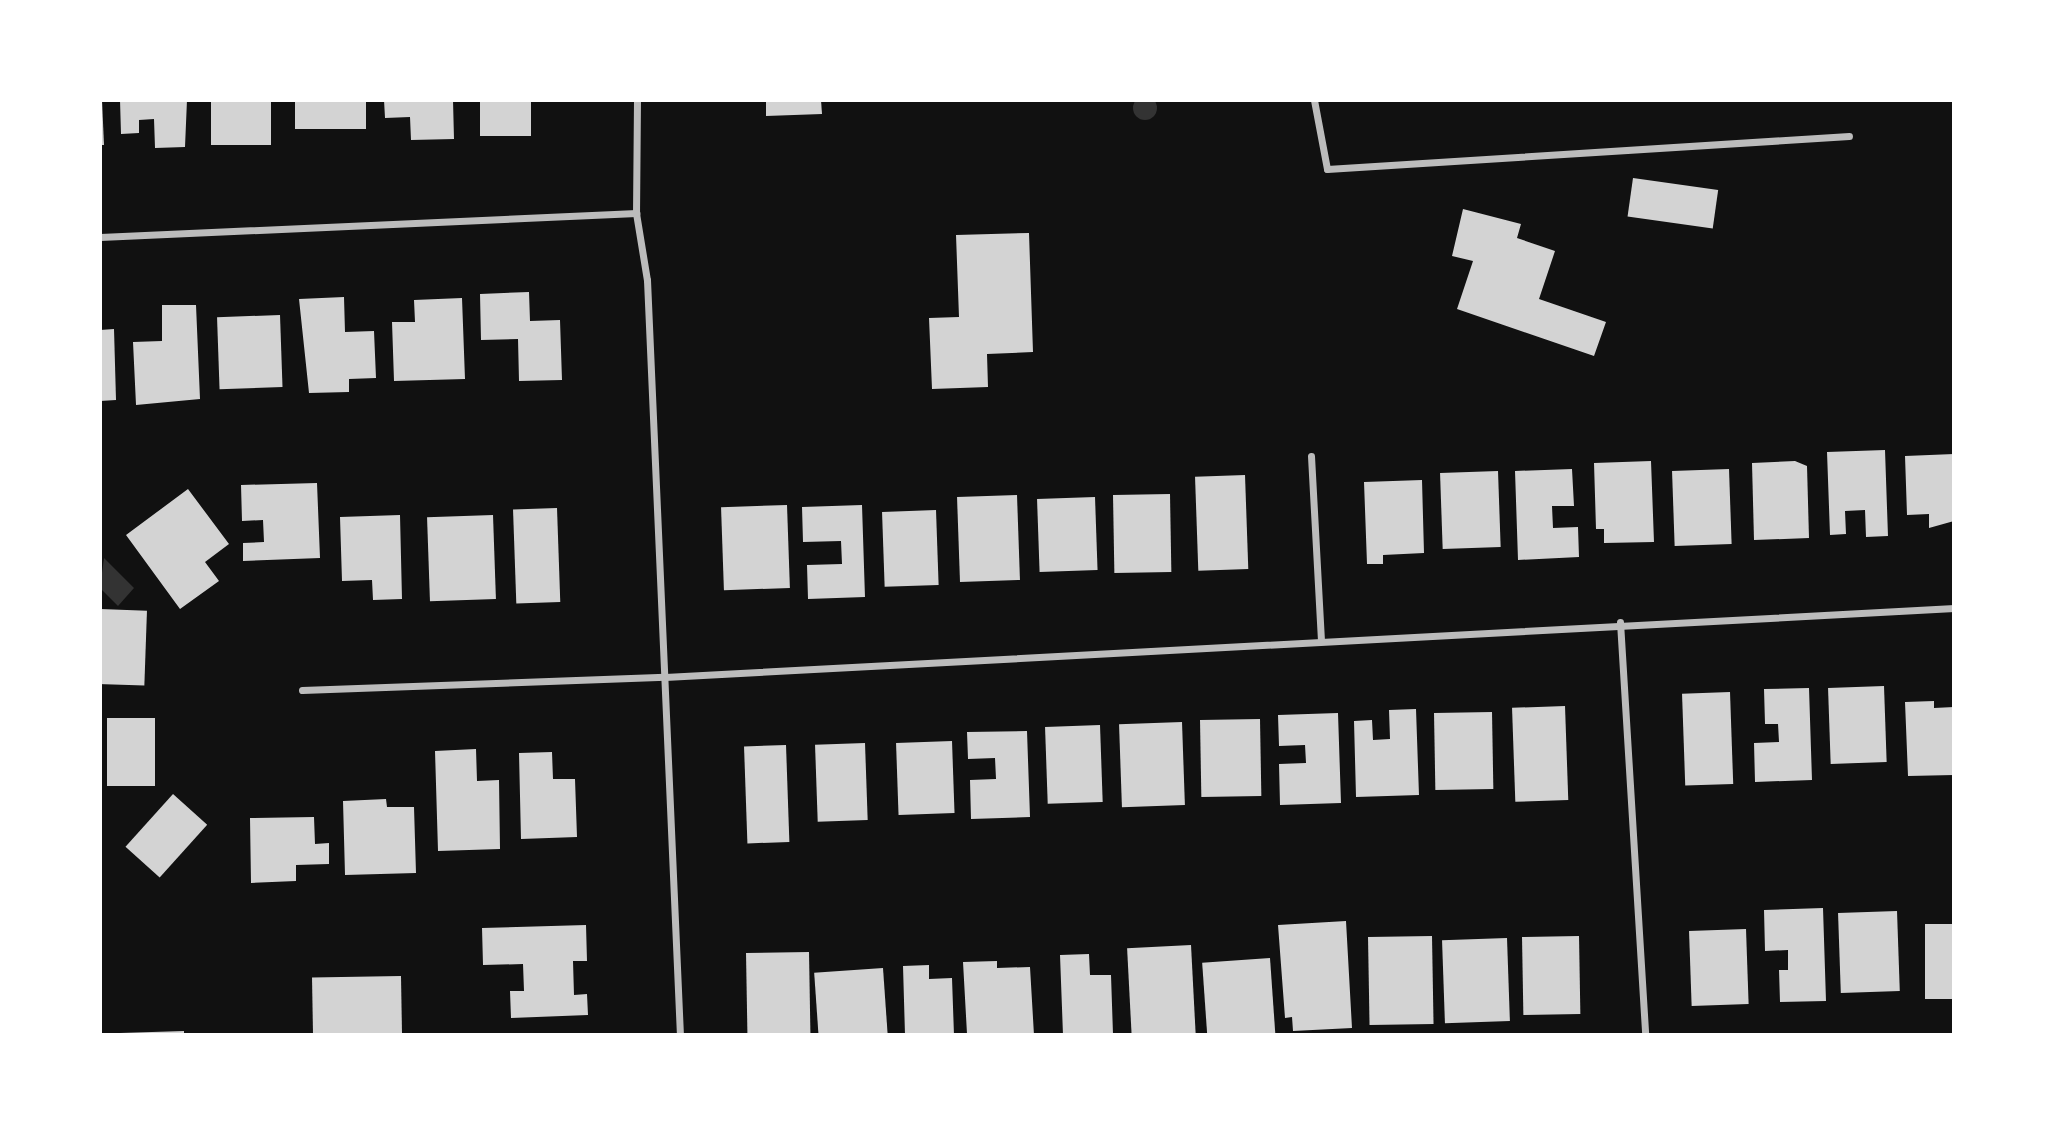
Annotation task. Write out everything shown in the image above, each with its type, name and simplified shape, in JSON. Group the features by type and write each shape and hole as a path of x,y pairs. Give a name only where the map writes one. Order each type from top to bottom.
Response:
{"street":[{"path":"637,100 636,214 648,280 680,1035"},
{"path":"1314,100 1326,169 1849,136"},
{"path":"100,237 636,214"},
{"path":"1311,456 1321,640"},
{"path":"302,690 665,677 1620,622 1954,608"},
{"path":"1620,622 1645,1035"}],"shaded area":[{"path":"1145,96 1154,99 1157,108 1154,117 1145,120 1136,117 1133,108 1136,99"},
{"path":"104,558 134,588 118,606 100,588"}],"building":[{"path":"102,100 104,145 100,145"},
{"path":"120,100 187,100 185,147 155,148 154,119 139,120 139,133 121,134"},
{"path":"211,100 271,100 271,145 211,145"},
{"path":"295,100 366,100 366,129 295,129"},
{"path":"384,100 453,100 454,139 411,140 410,117 385,118"},
{"path":"480,100 531,100 531,136 480,136"},
{"path":"766,100 821,100 822,114 766,116"},
{"path":"1633,178 1718,190 1713,229 1628,217"},
{"path":"1463,209 1521,224 1517,238 1555,251 1539,299 1606,322 1594,356 1457,309 1473,261 1452,256"},
{"path":"1029,233 1033,352 987,354 988,387 932,389 929,318 959,317 956,235"},
{"path":"529,292 530,321 560,320 562,380 519,381 518,339 481,340 480,294"},
{"path":"344,297 345,332 374,331 376,378 349,379 349,392 309,393 299,299"},
{"path":"462,298 465,379 394,381 392,322 415,322 414,300"},
{"path":"162,305 196,305 200,399 136,405 133,342 162,341"},
{"path":"280,315 283,387 220,389 217,317"},
{"path":"114,329 116,400 100,401 100,330"},
{"path":"1885,450 1888,536 1866,537 1865,510 1845,511 1846,534 1830,535 1827,452"},
{"path":"1954,454 1954,521 1929,528 1929,514 1907,515 1905,456"},
{"path":"1651,461 1654,542 1604,543 1604,529 1596,529 1594,463"},
{"path":"1795,461 1807,466 1809,538 1754,540 1752,463"},
{"path":"1572,469 1574,506 1552,506 1553,528 1578,527 1579,557 1518,560 1515,471"},
{"path":"1729,469 1732,544 1675,546 1672,471"},
{"path":"1498,471 1501,547 1443,549 1440,473"},
{"path":"1245,475 1248,569 1198,571 1195,477"},
{"path":"1422,480 1424,553 1383,555 1383,564 1367,564 1364,482"},
{"path":"317,483 320,558 243,561 243,543 264,542 263,520 242,521 241,485"},
{"path":"188,489 229,544 205,562 219,581 180,609 126,535"},
{"path":"1170,494 1171,572 1114,573 1113,495"},
{"path":"1017,495 1020,580 960,582 957,497"},
{"path":"1095,497 1098,570 1040,572 1037,499"},
{"path":"787,505 790,588 724,590 721,507"},
{"path":"862,505 865,597 808,599 807,565 842,564 841,541 803,542 802,507"},
{"path":"557,508 560,602 516,603 513,510"},
{"path":"936,510 939,585 885,587 882,512"},
{"path":"400,515 402,599 373,600 372,580 342,581 340,517"},
{"path":"493,515 496,599 430,601 427,517"},
{"path":"100,609 147,611 144,686 100,684"},
{"path":"1884,686 1887,762 1831,764 1828,688"},
{"path":"1809,688 1812,780 1755,782 1754,743 1779,742 1778,724 1765,724 1764,689"},
{"path":"1730,692 1733,784 1685,786 1682,694"},
{"path":"1934,701 1934,708 1954,707 1954,775 1908,776 1905,702"},
{"path":"1565,706 1568,800 1515,802 1512,708"},
{"path":"1416,709 1419,795 1356,797 1354,721 1372,720 1373,740 1390,739 1389,710"},
{"path":"1492,712 1493,789 1435,790 1434,713"},
{"path":"1338,713 1341,803 1280,805 1279,764 1306,763 1305,745 1279,746 1278,715"},
{"path":"107,718 155,718 155,786 107,786"},
{"path":"1260,719 1261,796 1201,797 1200,720"},
{"path":"1182,722 1185,805 1122,807 1119,724"},
{"path":"1100,725 1103,802 1048,804 1045,727"},
{"path":"1027,731 1030,817 971,819 970,780 996,779 995,758 968,759 967,732"},
{"path":"952,741 955,813 899,815 896,743"},
{"path":"865,743 868,820 818,822 815,745"},
{"path":"786,745 789,842 747,843 744,746"},
{"path":"476,749 477,781 499,780 500,849 438,851 435,751"},
{"path":"552,752 553,779 575,779 577,837 521,839 519,753"},
{"path":"173,794 207,825 160,878 125,847"},
{"path":"386,799 387,807 414,807 416,873 345,875 343,801"},
{"path":"314,817 315,844 329,843 329,864 296,865 296,881 251,883 250,818"},
{"path":"1823,908 1826,1001 1780,1002 1779,970 1788,970 1788,950 1765,951 1764,910"},
{"path":"1897,911 1900,991 1841,993 1838,913"},
{"path":"1346,921 1352,1028 1293,1031 1292,1017 1285,1018 1278,925"},
{"path":"1925,924 1954,924 1954,999 1925,999"},
{"path":"586,925 587,961 573,961 574,995 587,994 588,1015 511,1018 510,991 524,991 523,964 483,965 482,928"},
{"path":"1746,929 1749,1004 1692,1006 1689,931"},
{"path":"1432,936 1434,1024 1370,1025 1368,937"},
{"path":"1579,936 1580,1014 1523,1015 1522,937"},
{"path":"1507,938 1510,1021 1445,1023 1442,940"},
{"path":"1191,945 1196,1035 1132,1035 1127,948"},
{"path":"809,952 810,1035 747,1035 746,953"},
{"path":"1089,954 1090,975 1111,975 1113,1034 1063,1035 1060,955"},
{"path":"1270,958 1275,1034 1207,1035 1202,963"},
{"path":"997,961 997,968 1030,967 1034,1035 967,1034 963,962"},
{"path":"929,965 929,979 952,978 954,1035 905,1035 903,966"},
{"path":"883,968 888,1035 819,1035 814,973"},
{"path":"401,976 402,1035 313,1035 312,978"},
{"path":"184,1031 184,1035 120,1033"}]}
